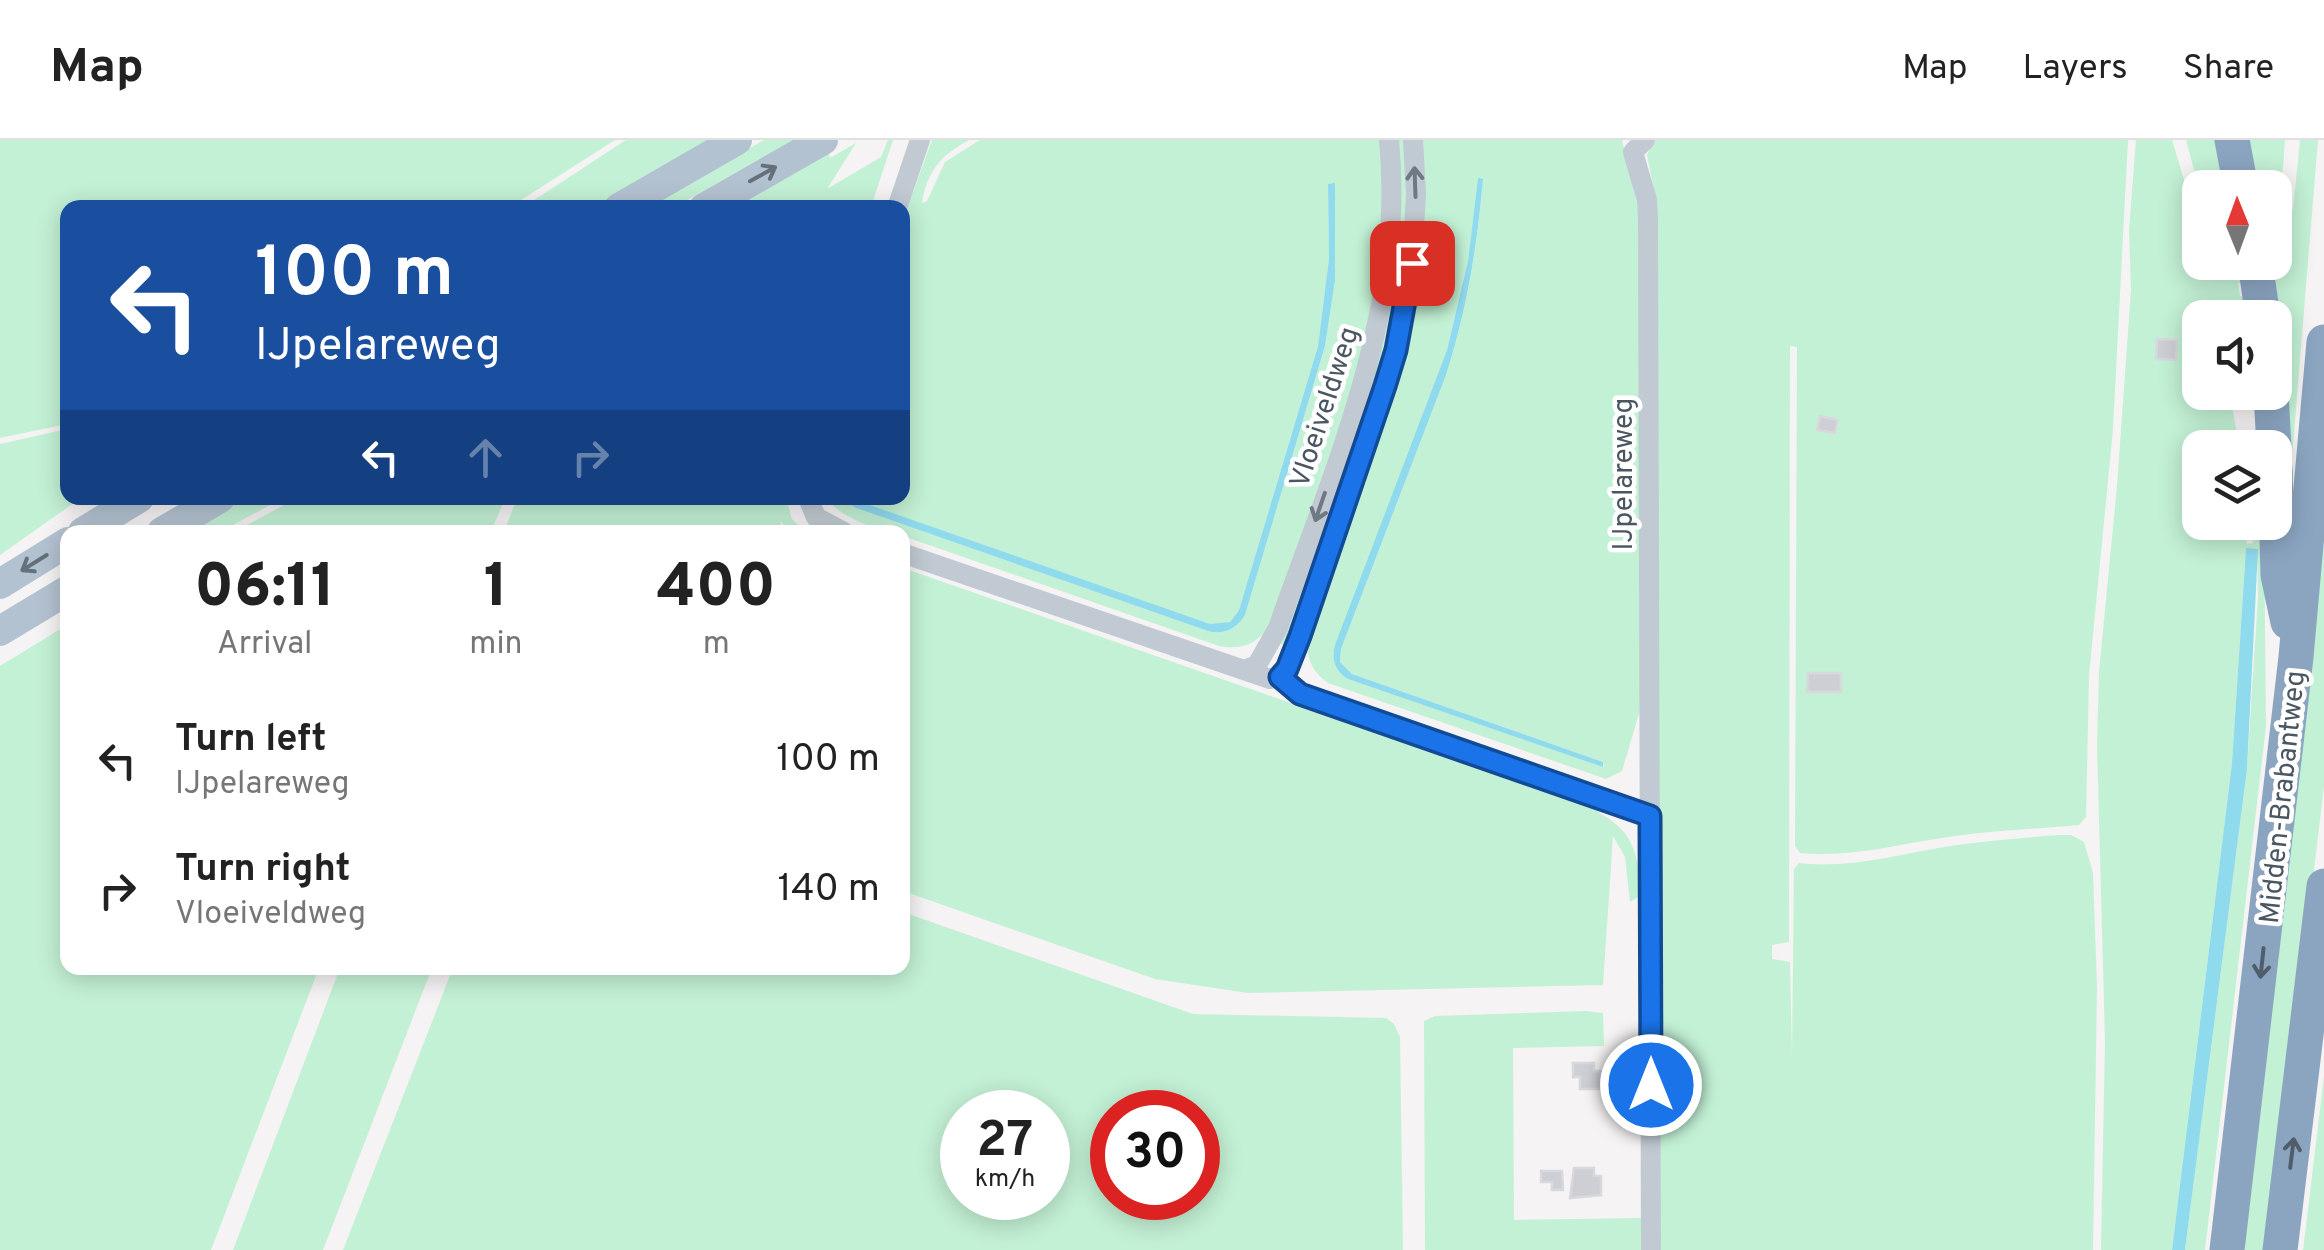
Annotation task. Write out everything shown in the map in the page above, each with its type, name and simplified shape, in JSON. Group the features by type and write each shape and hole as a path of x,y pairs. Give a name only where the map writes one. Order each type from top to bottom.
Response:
{"highway":[{"path":"2232,140 2238,170"},
{"name":"Midden-Brabantweg","path":"2227,1250 2296,657 2324,342"},
{"path":"2277,540 2278,575 2296,657"},
{"name":"Midden-Brabantweg","path":"2280,1250 2324,886"}],"main road":[{"path":"633,200 737,140"},
{"path":"718,200 823,140"},
{"path":"95,525 127,505"},
{"path":"174,525 208,505"},
{"path":"0,584 60,547"},
{"path":"0,631 60,595"}],"street":[{"path":"900,200 920,140"},
{"name":"Vloeiveldweg","path":"1244,670 1258,665 1278,628 1376,339 1392,236 1394,187 1389,140"},
{"name":"Vloeiveldweg","path":"1280,677 1300,636 1396,350 1412,263 1416,194 1413,140"},
{"name":"IJpelareweg","path":"1645,140 1633,152 1648,200 1651,1250"},
{"path":"811,505 816,516 832,525"},
{"path":"910,556 1270,679 1280,677 1300,694 1650,816"}],"green space":[{"path":"0,140 615,140 521,200 60,200 60,425 0,438"},
{"path":"626,140 722,140 617,200 534,200"},
{"path":"764,140 793,140 687,200 660,200"},
{"path":"888,140 893,140 873,200 733,200 828,150 830,158 856,143 827,189 881,157"},
{"path":"932,140 969,140 937,165 922,203 927,201 945,162 980,140 1381,140 1384,230 1359,370 1271,623 1255,641 1243,646 1219,646 910,538 910,527 1208,631 1234,627 1245,615 1325,346 1335,280 1335,184 1328,184 1329,258 1318,346 1239,610 1230,622 1215,626 870,505 910,505 910,201"},
{"path":"1394,140 1408,140 1411,179 1398,328 1290,647 1278,643 1367,385"},
{"path":"1422,140 1622,140 1640,215 1640,710 1622,771 1606,779 1328,683 1310,662 1308,635 1406,346 1423,244","holes":["1478,179 1483,180 1470,279 1446,375 1341,649 1340,662 1352,674 1603,762 1604,767 1348,679 1333,654 1447,350 1468,261"]},
{"path":"1654,140 2128,140 2113,429 2089,676 2086,817 2079,825 1970,834 1839,853 1800,853 1795,846 1797,347 1790,346 1789,942 1772,945 1772,959 1790,962 1792,1058 1794,869 1799,863 1853,863 1958,845 2059,835 2071,835 2084,842 2093,873 2097,987 2093,1250 1661,1250 1656,201 1647,155"},
{"path":"2136,140 2172,140 2182,173 2182,280 2246,280 2247,284 2238,283 2240,296 2249,300 2182,300 2182,410 2233,410 2236,430 2182,430 2182,540 2247,540 2247,544 2264,540 2266,726 2205,1250 2185,1250 2247,769 2258,597 2257,549 2246,549 2232,763 2172,1250 2101,1250 2105,1040 2097,745 2099,672 2131,290 2129,229"},
{"path":"2186,140 2222,140 2228,170 2194,170"},
{"path":"2244,140 2285,140 2283,170 2249,170"},
{"path":"2300,140 2318,140 2292,457 2292,430 2281,430 2280,410 2292,410 2292,300 2272,300 2268,280 2292,280 2292,210"},
{"path":"60,431 60,505 71,505 0,555 0,444"},
{"path":"2324,485 2324,786 2269,1250 2240,1250"},
{"path":"220,505 270,505 233,525 188,525"},
{"path":"284,505 502,505 494,525 247,525"},
{"path":"514,505 788,505 798,525 784,525 781,521 781,525 507,525"},
{"path":"834,505 856,508 905,525 866,525"},
{"path":"910,570 1589,807 1615,823 1635,852 1641,895 1630,902 1625,857 1613,836 1603,985 1248,993 1155,979 910,893"},
{"path":"60,629 60,975 316,975 211,1250 0,1250 0,666"},
{"path":"910,914 1193,1014 1386,1018 1400,1037 1403,1250 343,1250 450,975 910,975"},
{"path":"337,975 429,975 323,1250 233,1250"},
{"path":"1603,1013 1604,1046 1513,1048 1514,1220 1641,1218 1641,1250 1425,1250 1424,1021 1435,1016"},
{"path":"2324,1076 2324,1250 2303,1250 2306,1226"}],"water":[{"path":"1478,178 1483,179 1474,254 1453,351 1341,649 1340,662 1352,674 1603,762 1603,767 1348,679 1334,660 1335,645 1447,350 1468,261"},
{"path":"1335,183 1335,280 1325,346 1245,615 1234,627 1208,631 852,505 870,505 1210,624 1230,622 1239,610 1318,346 1329,258 1328,184"},
{"path":"2246,548 2258,549 2247,769 2185,1250 2172,1250 2232,763"}],"building":[{"path":"2157,339 2177,340 2176,360 2156,359"},
{"path":"1820,416 1838,420 1835,433 1817,430"},
{"path":"1808,673 1841,673 1841,692 1807,692"},
{"path":"1573,1063 1594,1063 1594,1071 1601,1071 1601,1089 1580,1089 1580,1077 1573,1077"},
{"path":"1574,1168 1594,1168 1594,1176 1601,1176 1601,1195 1570,1198"},
{"path":"1541,1171 1562,1171 1563,1190 1552,1190 1552,1182 1541,1182"}],"route":[{"path":"1412,263 1396,350 1385,386 1300,636 1280,677 1300,694 1650,816 1651,1085"}]}
